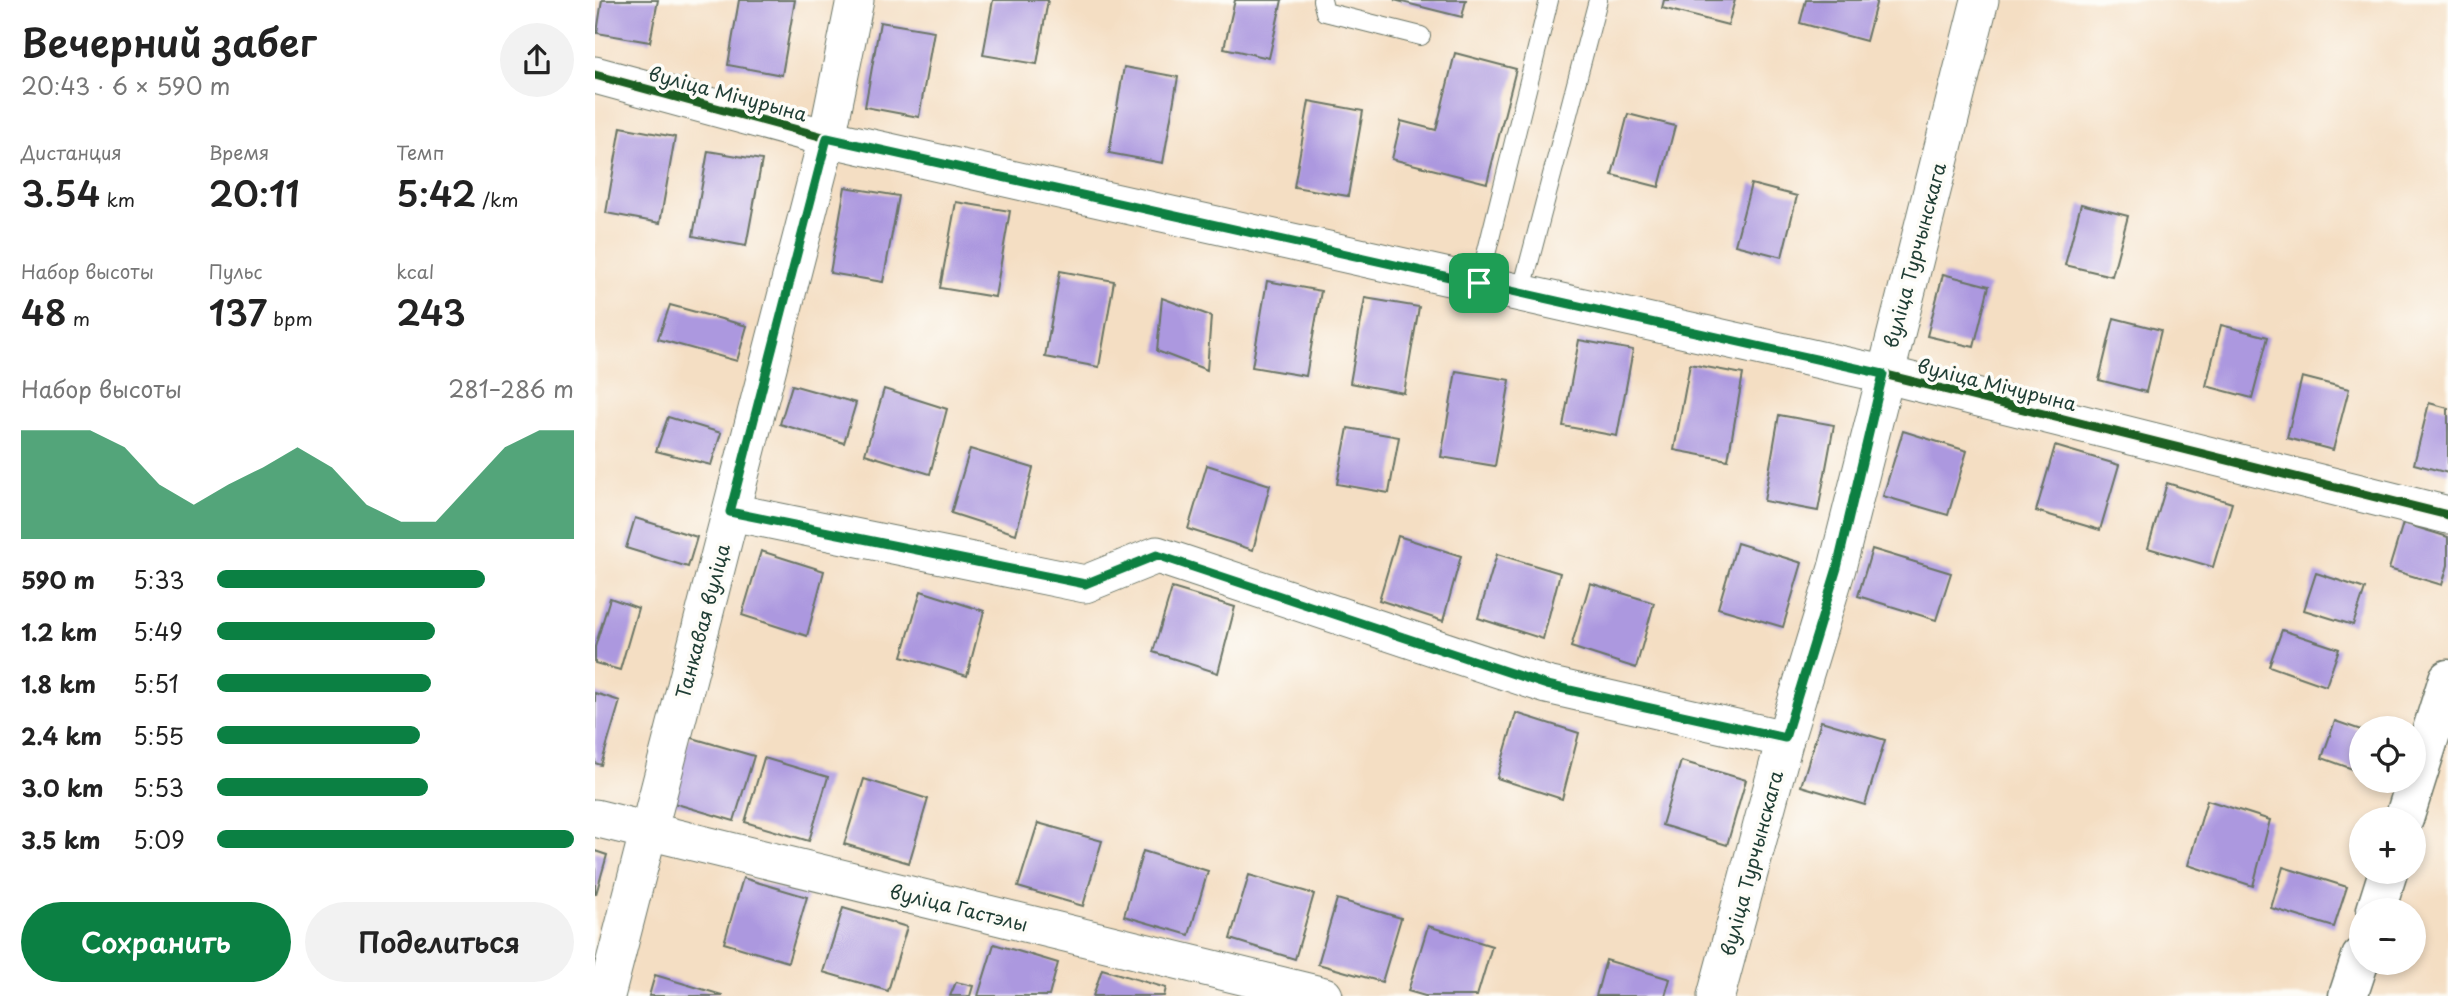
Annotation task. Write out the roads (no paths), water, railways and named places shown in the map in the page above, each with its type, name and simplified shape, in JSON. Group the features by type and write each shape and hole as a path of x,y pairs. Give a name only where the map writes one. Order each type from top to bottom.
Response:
{"street":[{"name":"Танкавая вуліца","path":"606,996 827,138 855,0"},
{"name":"вуліца Турчынскага","path":"1716,996 1785,738 1837,568 1883,374 1980,0"},
{"name":"вуліца Мічурына","path":"595,75 827,138 1883,374 2448,515"},
{"path":"730,512 1085,584 1157,555 1547,685 1785,738"},
{"path":"2408,807 2448,679"},
{"name":"вуліца Гастэлы","path":"595,818 1324,996"},
{"path":"2348,996 2355,975"}],"lane":[{"path":"1322,0 1325,12 1421,36"},
{"path":"1479,283 1549,0"},
{"path":"1521,293 1598,0"}]}
